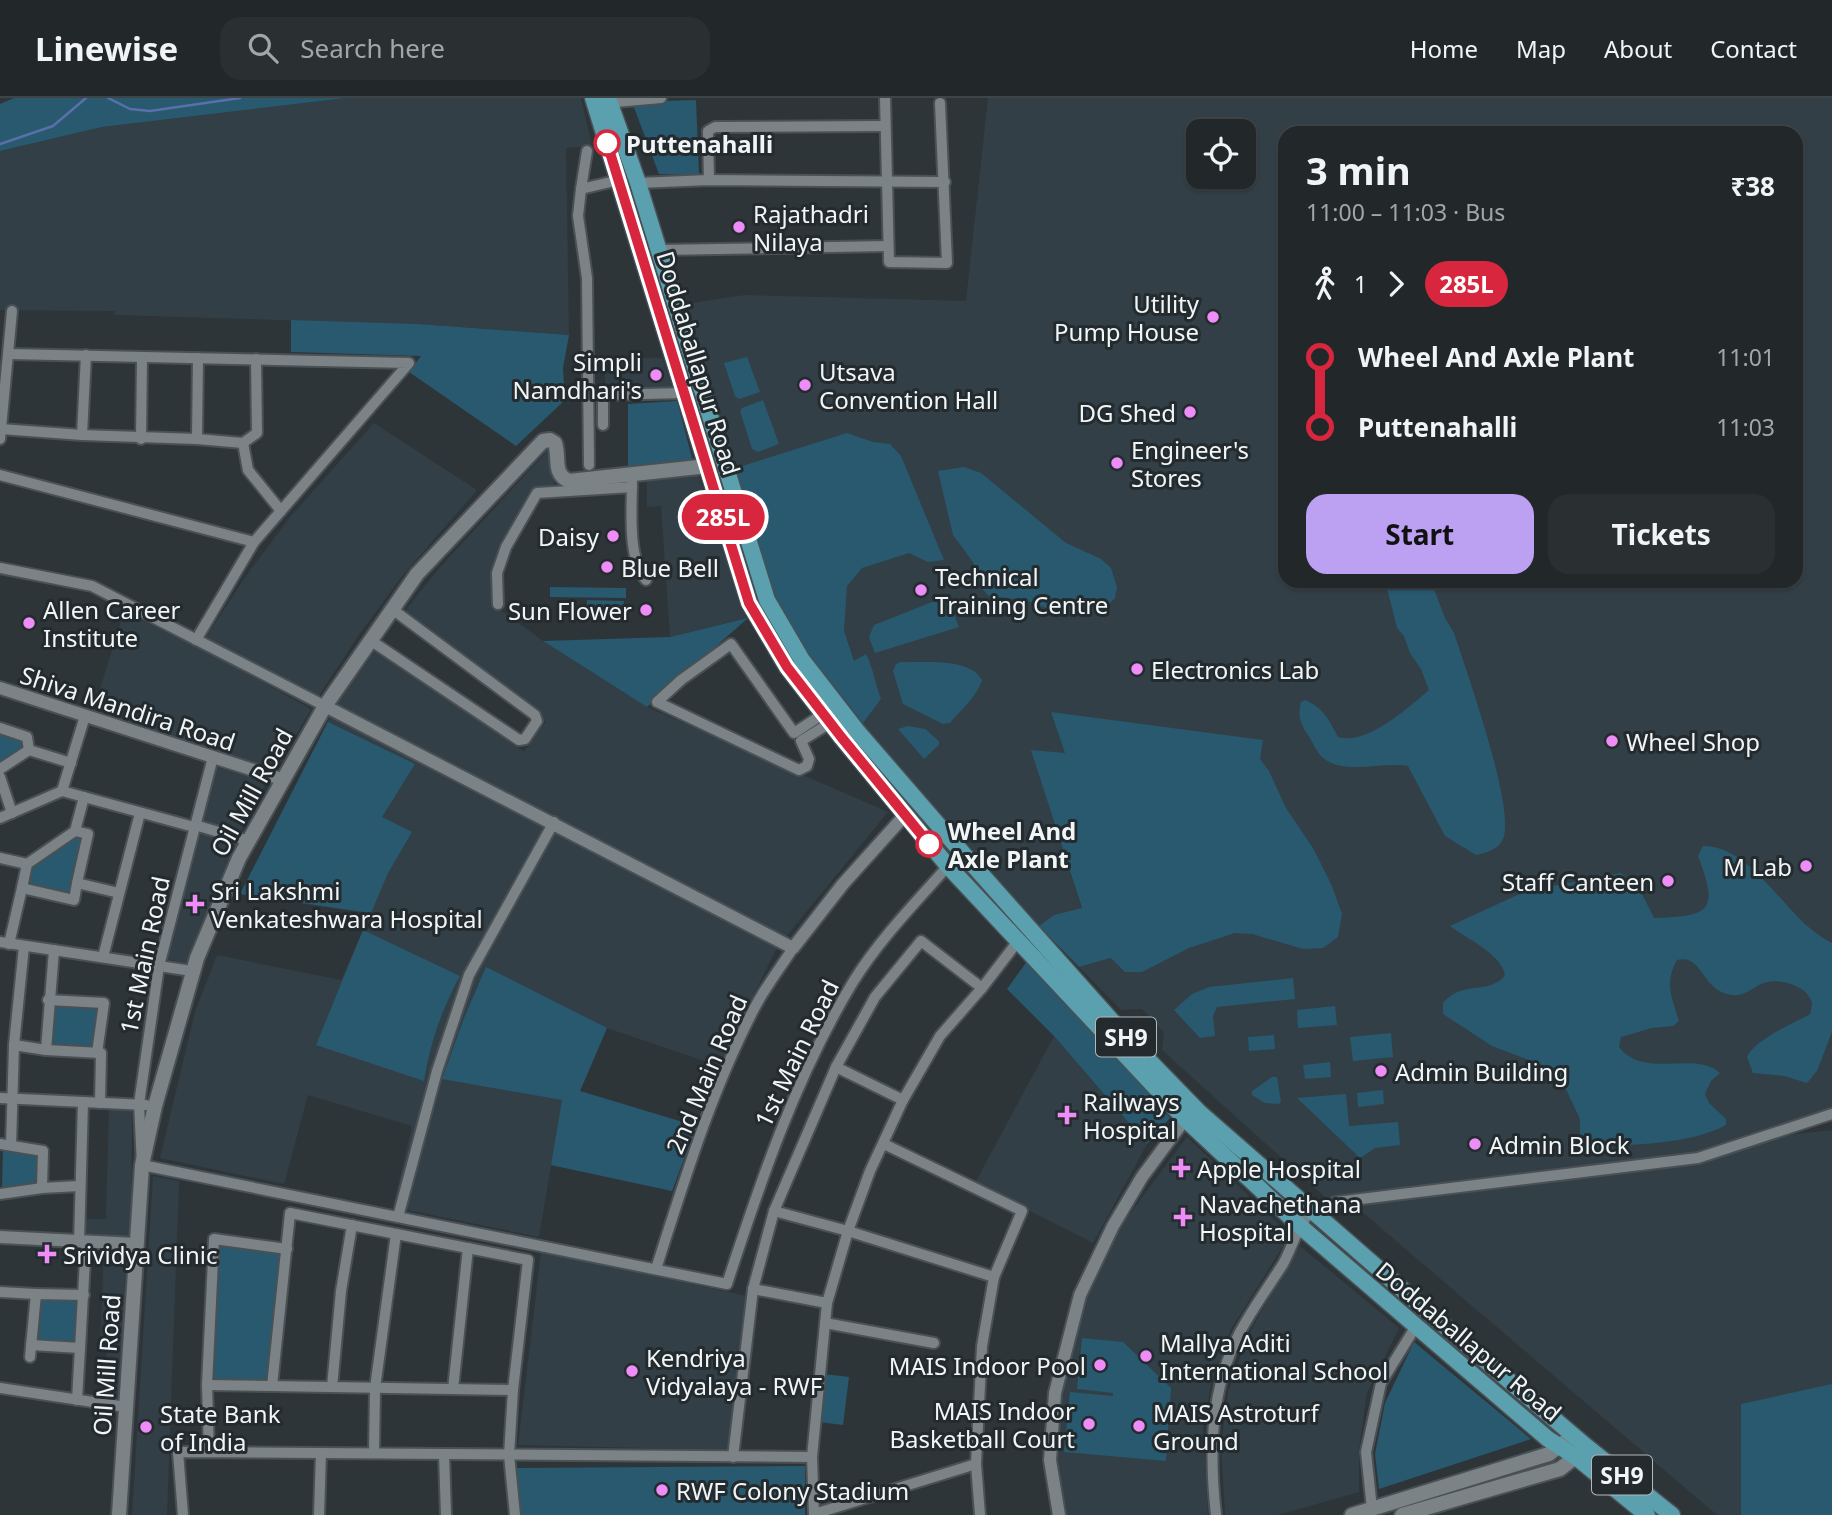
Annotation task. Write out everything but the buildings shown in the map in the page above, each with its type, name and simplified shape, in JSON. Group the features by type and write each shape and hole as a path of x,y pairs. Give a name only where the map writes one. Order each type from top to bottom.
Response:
{"main road":[{"name":"Doddaballapur Road","path":"601,101 618,180 749,603 787,667 827,718 854,740 957,847 1128,1039 1200,1113 1566,1440"},
{"name":"Doddaballapur Road","path":"601,101 638,183 767,600 802,660 905,815 948,866 967,883 1018,942 1185,1119 1301,1227 1548,1438 1566,1440"},
{"name":"Oil Mill Road","path":"119,1515 142,1165 155,1106 192,971 239,858 325,706 417,574 543,441 548,439 555,443 558,472 568,486"},
{"path":"568,486 632,481 708,466"},
{"path":"1352,1515 1549,1454 1566,1440"},
{"name":"SH9","path":"1566,1440 1672,1515"},
{"path":"1402,1515 1560,1469 1582,1452"},
{"name":"SH9","path":"1582,1452 1647,1515"}],"street":[{"path":"601,101 660,98"},
{"path":"885,98 889,262 947,263 940,103"},
{"path":"709,180 708,131 715,127 885,126"},
{"path":"587,150 578,216 587,278 589,466"},
{"path":"581,189 618,180"},
{"path":"638,183 709,180 945,182"},
{"path":"659,250 888,246"},
{"path":"12,311 1,407 1,434 197,439 243,443 257,433 256,359"},
{"path":"9,354 409,363 254,542 196,640"},
{"path":"82,435 86,355"},
{"path":"141,439 142,357"},
{"path":"197,439 198,358"},
{"path":"603,425 603,395 685,393"},
{"path":"243,443 248,470 281,511"},
{"path":"0,475 254,542"},
{"path":"632,481 632,539 639,573 646,580"},
{"path":"498,604 497,573 506,547 537,493 568,486"},
{"path":"0,568 92,586 554,822 793,948"},
{"path":"370,639 519,740 525,739 537,721 535,715 392,609"},
{"path":"731,644 797,737 809,759 807,766 799,770 657,702 681,680 731,644"},
{"name":"Shiva Mandira Road","path":"0,688 284,780"},
{"path":"62,791 85,716"},
{"path":"797,737 827,718"},
{"path":"0,728 27,737 29,750"},
{"path":"29,750 71,763"},
{"path":"0,769 29,750"},
{"name":"1st Main Road","path":"142,1165 139,1104 159,966 213,757"},
{"path":"0,776 12,813"},
{"path":"0,818 62,791 249,841"},
{"path":"84,797 75,831 27,864 5,943 192,971"},
{"path":"103,957 140,813"},
{"name":"2nd Main Road","path":"656,1269 684,1183 726,1070 756,1005 793,948 843,884 905,815"},
{"path":"398,1217 437,1071 469,975 554,822"},
{"path":"22,888 74,900 88,834 75,831"},
{"path":"0,859 27,864"},
{"name":"1st Main Road","path":"656,1269 727,1284 757,1192 790,1108 824,1034 855,980 901,918 948,866"},
{"path":"77,883 119,893"},
{"path":"733,1457 753,1289 774,1211 836,1067 875,998 920,941 982,988"},
{"path":"976,1464 814,1514 812,1457 827,1303 848,1231 870,1171 903,1100 940,1036 1018,942"},
{"path":"24,946 6,1099 6,1144 43,1151 42,1188"},
{"path":"46,1050 54,950"},
{"path":"48,1000 104,1003 97,1053"},
{"path":"13,1045 101,1053 100,1103"},
{"path":"836,1067 903,1100"},
{"path":"6,1099 155,1106"},
{"path":"77,1400 85,1295 79,1186 83,1102"},
{"path":"1216,1515 1212,1476 1212,1429 1219,1383 1240,1333 1312,1211 1336,1202 1698,1158 1832,1114"},
{"path":"1059,1515 1050,1460 1055,1393 1080,1295 1113,1226 1142,1177 1185,1119"},
{"path":"884,1144 1021,1210 994,1277 982,1346 976,1464 981,1515"},
{"path":"142,1165 656,1269"},
{"path":"0,1194 79,1186"},
{"path":"774,1211 848,1231 994,1277"},
{"path":"272,1386 290,1213 528,1260 513,1390 509,1455 515,1515"},
{"path":"331,1387 341,1291 352,1225"},
{"path":"374,1453 375,1388 396,1234"},
{"path":"0,1237 136,1244"},
{"path":"209,1452 207,1385 214,1239 287,1249"},
{"path":"453,1389 468,1248"},
{"path":"753,1289 827,1303"},
{"path":"0,1292 85,1295"},
{"path":"30,1357 36,1293"},
{"path":"825,1323 934,1343"},
{"path":"1372,1509 1366,1452 1381,1383 1416,1326"},
{"path":"31,1345 80,1348"},
{"path":"207,1385 513,1390"},
{"path":"0,1388 126,1407"},
{"path":"183,1515 178,1452 812,1457"},
{"path":"318,1515 321,1453"},
{"path":"444,1454 446,1515"}],"shaded area":[{"path":"14,98 346,98 102,127 0,151 0,104"},
{"path":"347,98 581,98 592,146 566,148 569,335 418,324 115,315 114,311 0,310 0,151 102,127"},
{"path":"988,98 1832,98 1832,1109 1698,1154 1328,1200 1162,1050 1164,1033 1142,1009 1121,1010 1079,967 1233,925 1065,754 1032,750 1082,909 1055,915 1039,926 865,727 808,653 774,595 684,304 745,295 966,301"},
{"path":"696,100 699,175 659,174 632,102"},
{"path":"291,320 418,324 569,335 563,368 565,400 516,446 409,372 421,356 291,352"},
{"path":"747,357 760,392 739,399 735,396 724,363"},
{"path":"605,358 662,358 674,391 605,392"},
{"path":"763,400 779,444 758,452 752,449 740,411"},
{"path":"677,401 693,462 628,471 628,404"},
{"path":"374,423 477,490 403,575 318,697 206,637 246,576 290,517"},
{"path":"847,433 873,442 890,444 901,456 944,560 928,562 909,553 862,568 847,586 844,631 854,661 866,654 881,699 863,723 808,653 774,595 736,468"},
{"path":"549,449 553,453 554,486 535,487 500,549 494,605 543,641 647,707 888,812 776,949 719,1066 607,1028 580,1091 696,1126 672,1191 551,1165 539,1237 393,1207 412,1126 308,1095 284,1184 160,1158 195,1012 217,955 341,980 370,914 240,894 338,701 377,649 524,752 546,722 404,612 441,566"},
{"path":"964,467 981,473 1066,543 1101,559 1111,568 1117,587 1115,598 1099,610 1080,615 1062,614 1025,600 989,596 981,588 973,562 953,535 938,471"},
{"path":"697,471 748,618 670,637 661,506 647,507 647,477"},
{"path":"550,587 626,588 626,598 550,597"},
{"path":"1386,588 1434,588 1454,633 1488,739 1503,799 1503,839 1488,852 1476,855 1445,836 1408,766 1352,767 1331,763 1318,753 1302,725 1300,708 1301,702 1305,700 1321,711 1338,737 1361,736 1386,724 1429,690 1404,636 1397,628"},
{"path":"587,600 624,601 623,610 587,610"},
{"path":"937,600 949,606 959,627 875,653 869,637 874,625"},
{"path":"124,612 216,656 311,709 274,774 93,711"},
{"path":"748,618 647,707 543,641 670,637"},
{"path":"896,664 957,664 976,673 982,680 964,708 950,723 943,724 903,704 893,671"},
{"path":"1051,712 1263,740 1260,759 1269,771 1286,808 1313,848 1332,886 1342,914 1338,937 1323,948 1303,949 1252,934 1235,933 1189,948 1142,972 1125,972 1111,958 1079,967 1039,926 1054,915 1082,908 1031,750 1065,753"},
{"path":"328,722 415,764 382,817 412,832 388,873 371,913 240,894"},
{"path":"908,726 925,729 939,741 939,745 924,759 898,729"},
{"path":"0,732 24,739 25,749 0,765"},
{"path":"216,767 267,782 239,835 200,823"},
{"path":"196,829 238,843 188,964 162,958"},
{"path":"75,835 86,837 72,897 25,887 30,866"},
{"path":"1703,846 1717,848 1743,861 1805,924 1832,943 1832,1032 1817,1071 1807,1083 1784,1076 1753,1073 1747,1057 1766,1038 1810,1014 1810,997 1800,988 1773,981 1742,994 1732,995 1714,987 1692,962 1686,959 1677,960 1670,984 1679,1021 1673,1026 1652,1028 1621,1037 1619,1047 1630,1057 1642,1062 1697,1064 1720,1073 1711,1081 1705,1094 1709,1103 1726,1119 1726,1125 1693,1137 1675,1140 1583,1148 1580,1142 1580,1119 1562,1081 1542,1065 1492,1046 1443,1014 1443,1003 1459,991 1490,985 1505,976 1503,968 1491,954 1450,926 1526,891 1621,873 1640,890 1654,918 1699,912 1708,899 1708,889 1698,856"},
{"path":"363,930 460,976 438,1027 424,1081 316,1045"},
{"path":"1033,953 1170,1118 1147,1144 1054,1036 1007,989"},
{"path":"486,967 607,1028 580,1091 696,1126 672,1191 551,1165 562,1100 442,1079"},
{"path":"1293,978 1295,999 1217,1007 1213,1016 1215,1036 1200,1038 1174,1010 1192,994 1209,987"},
{"path":"52,1003 102,1007 96,1051 50,1048"},
{"path":"1335,1006 1337,1025 1298,1028 1297,1010"},
{"path":"1391,1033 1393,1057 1353,1061 1350,1037"},
{"path":"1274,1035 1275,1049 1249,1051 1248,1037"},
{"name":"Railways Hospital","path":"1054,1036 1147,1144 1093,1243 975,1183"},
{"path":"1330,1062 1331,1077 1305,1079 1303,1065"},
{"path":"1272,1077 1277,1077 1281,1102 1279,1104 1265,1103 1252,1095 1252,1091"},
{"path":"1383,1090 1384,1104 1358,1107 1357,1093"},
{"path":"1346,1094 1349,1126 1398,1122 1400,1145 1375,1148 1360,1158 1297,1098"},
{"path":"109,1106 132,1107 131,1238 82,1237 83,1219 106,1219"},
{"path":"1832,1130 1832,1515 1717,1515 1354,1205 1699,1162 1788,1135"},
{"name":"Mallya Aditi International School","path":"1187,1137 1290,1235 1231,1329 1212,1381 1203,1427 1208,1515 1065,1515 1057,1467 1059,1394 1086,1296 1123,1223"},
{"path":"3,1147 40,1153 39,1185 2,1189"},
{"path":"153,1176 179,1181 167,1515 132,1515"},
{"path":"214,1239 287,1249 272,1386 207,1385"},
{"path":"1300,1246 1399,1328 1367,1393 1359,1449 1359,1492 1278,1515 1225,1515 1221,1447 1228,1392 1247,1338"},
{"path":"104,1247 126,1248 121,1403 105,1400 107,1347 100,1346"},
{"name":"Kendriya Vidyalaya - RWF","path":"541,1252 747,1296 728,1450 518,1445"},
{"path":"37,1295 81,1296 79,1347 32,1343"},
{"path":"1082,1338 1123,1342 1171,1388 1166,1461 1064,1452 1070,1392 1113,1396 1113,1393 1077,1389"},
{"path":"1414,1342 1531,1439 1379,1489 1375,1454 1385,1403"},
{"path":"824,1374 849,1377 843,1425 819,1422"},
{"path":"1832,1384 1832,1515 1741,1515 1741,1404"},
{"name":"RWF Colony Stadium","path":"805,1466 805,1515 521,1515 517,1468"}],"waterway":[{"path":"0,144 53,126 86,98"},
{"path":"108,98 130,109 150,111 240,98"}],"bus line":[{"name":"285L","path":"607,143 749,603 787,667 929,844"}],"place":[{"name":"Puttenahalli","path":"607,143"},
{"name":"Rajathadri Nilaya","path":"739,227"},
{"name":"Utility Pump House","path":"1213,317"},
{"name":"Simpli Namdhari's","path":"656,375"},
{"name":"Utsava Convention Hall","path":"805,385"},
{"name":"DG Shed","path":"1190,412"},
{"name":"Engineer's Stores","path":"1117,463"},
{"name":"Daisy","path":"613,536"},
{"name":"Blue Bell","path":"607,567"},
{"name":"Technical Training Centre","path":"921,590"},
{"name":"Sun Flower","path":"646,610"},
{"name":"Allen Career Institute","path":"29,623"},
{"name":"Electronics Lab","path":"1137,669"},
{"name":"Wheel Shop","path":"1612,741"},
{"name":"Wheel And Axle Plant","path":"929,844"},
{"name":"M Lab","path":"1806,866"},
{"name":"Staff Canteen","path":"1668,881"},
{"name":"Sri Lakshmi Venkateshwara Hospital","path":"195,904"},
{"name":"Admin Building","path":"1381,1071"},
{"name":"Railways Hospital","path":"1067,1115"},
{"name":"Admin Block","path":"1475,1144"},
{"name":"Apple Hospital","path":"1181,1168"},
{"name":"Navachethana Hospital","path":"1183,1217"},
{"name":"Srividya Clinic","path":"47,1254"},
{"name":"Mallya Aditi International School","path":"1146,1356"},
{"name":"MAIS Indoor Pool","path":"1100,1365"},
{"name":"Kendriya Vidyalaya - RWF","path":"632,1371"},
{"name":"MAIS Indoor Basketball Court","path":"1089,1424"},
{"name":"MAIS Astroturf Ground","path":"1139,1426"},
{"name":"State Bank of India","path":"146,1427"},
{"name":"RWF Colony Stadium","path":"662,1490"}]}
